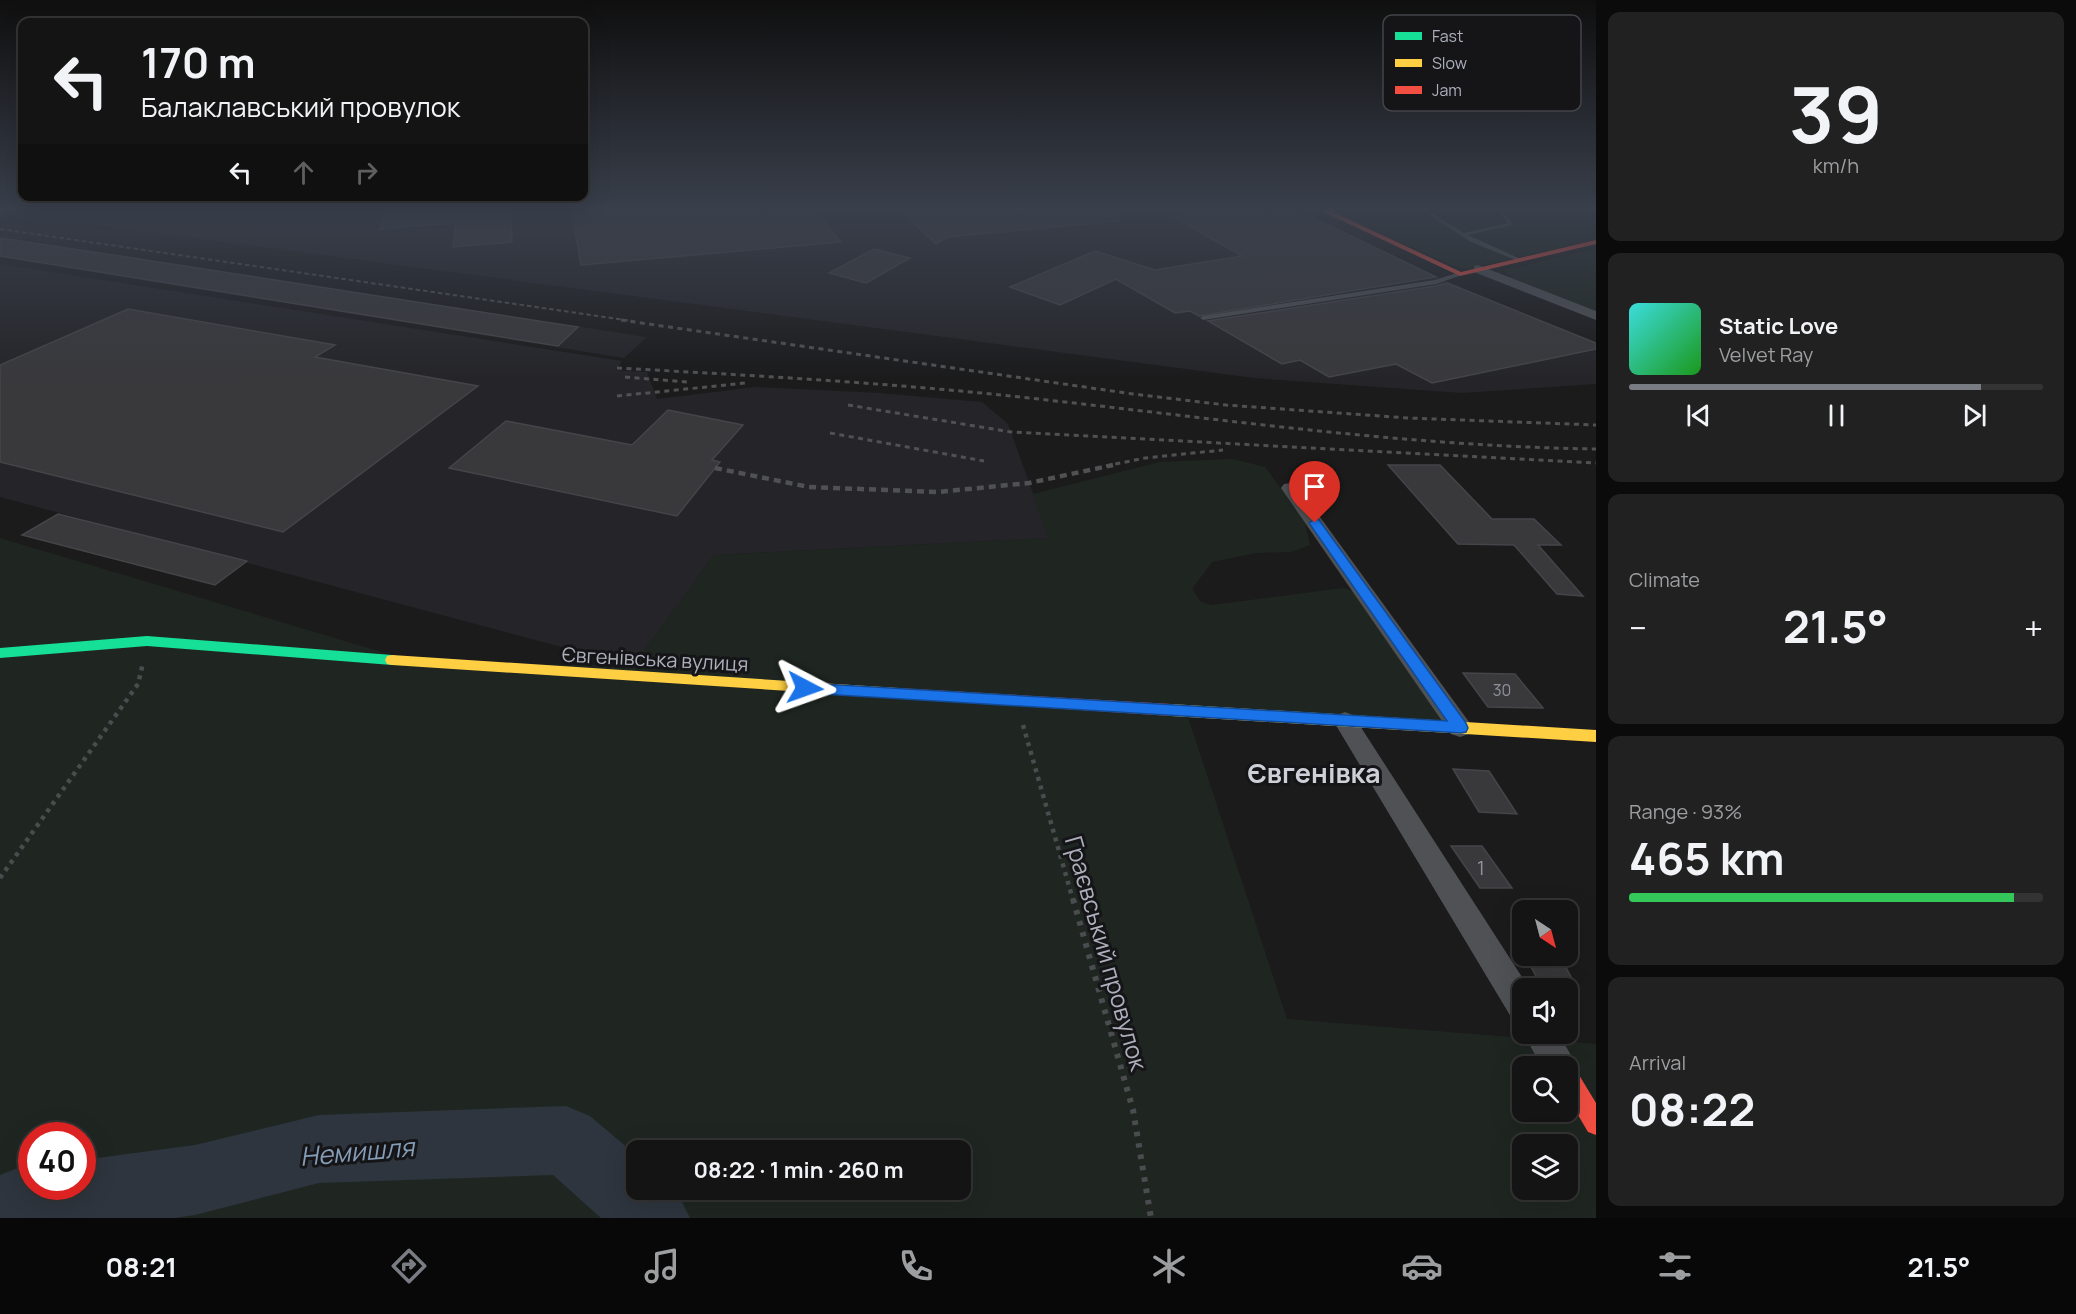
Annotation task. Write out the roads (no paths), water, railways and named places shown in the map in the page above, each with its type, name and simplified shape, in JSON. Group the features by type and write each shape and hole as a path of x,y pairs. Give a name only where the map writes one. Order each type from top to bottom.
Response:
{"street":[{"path":"1440,265 1460,274 1497,265"},
{"path":"1478,269 1596,316"},
{"path":"1290,488 1461,728"},
{"name":"Євгенівська вулиця","path":"0,653 147,641 547,672 1596,736"},
{"path":"1345,721 1512,990"},
{"path":"1578,1094 1596,1124"}],"lane":[{"path":"1203,318 1436,282 1460,274"}],"waterway":[{"name":"Немишля","path":"0,1214 15,1205 195,1180 319,1149 566,1140 654,1218"}],"railway":[{"path":"246,265 632,321"},
{"path":"621,320 1133,394 1226,405 1408,418 1596,425"},
{"path":"617,368 953,390 1372,436 1521,447 1596,449"},
{"path":"625,377 688,382"},
{"path":"617,396 746,383"},
{"path":"848,405 1011,432 1596,463"},
{"path":"830,433 984,461"},
{"path":"1106,466 1145,458 1223,450"},
{"path":"715,468 809,487 938,492 1029,483 1113,465"}],"district":[{"name":"Євгенівка","path":"1314,772"}]}
